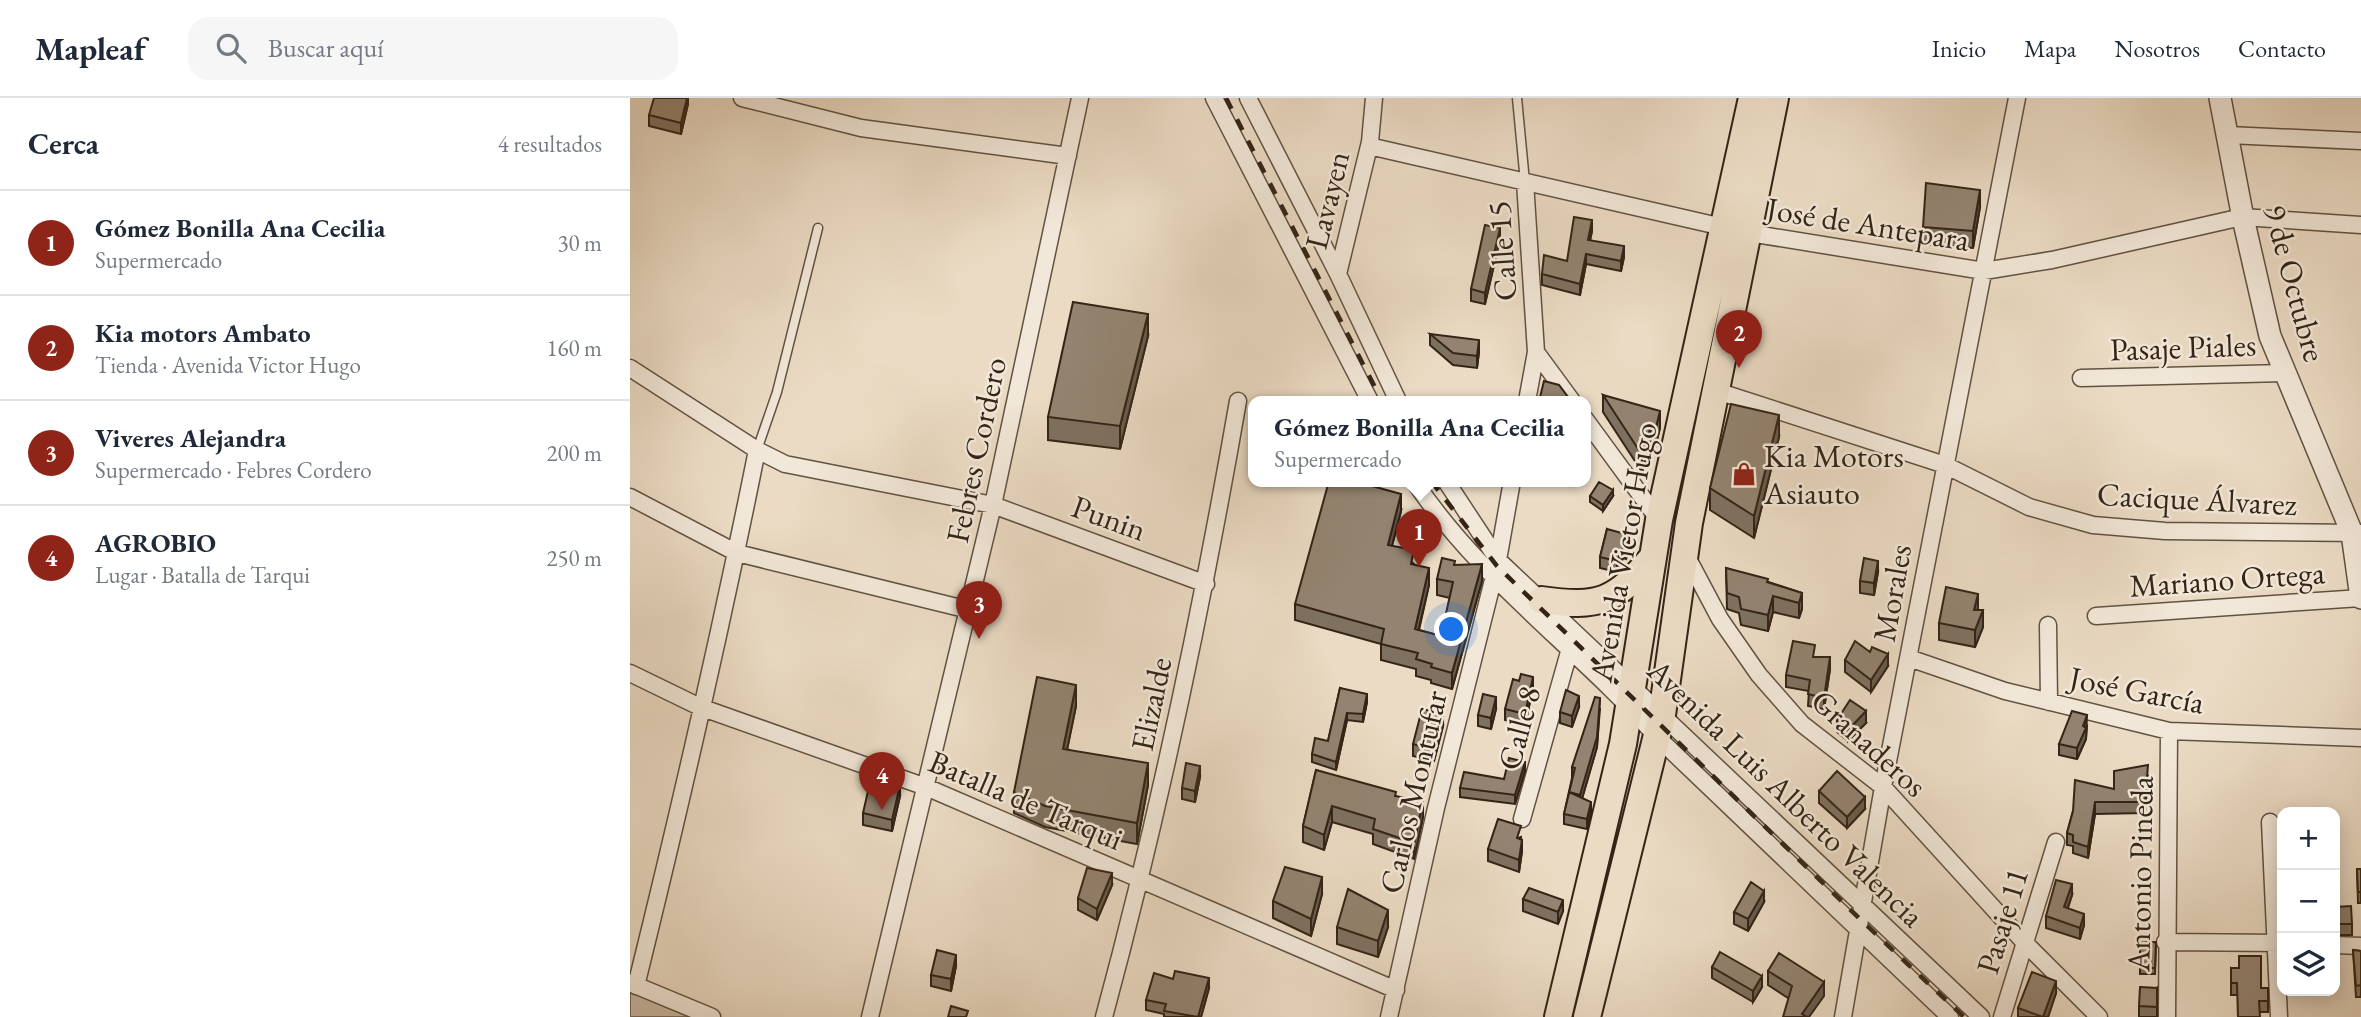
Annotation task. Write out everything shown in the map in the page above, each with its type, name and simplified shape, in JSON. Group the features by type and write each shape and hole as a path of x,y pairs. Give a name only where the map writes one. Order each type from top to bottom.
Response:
{"main road":[{"name":"Avenida Victor Hugo","path":"1559,1017 1630,695 1659,520 1752,98"},
{"name":"Avenida Victor Hugo","path":"1587,1017 1659,726 1684,552 1775,98"},
{"path":"1541,600 1576,605 1597,603 1621,590 1653,556"}],"street":[{"path":"741,98 861,128 1068,156"},
{"name":"Febres Cordero","path":"870,1017 993,505 1080,98"},
{"path":"1214,98 1367,396"},
{"path":"1248,98 1338,274 1396,396"},
{"name":"Lavayen","path":"1338,274 1369,146 1374,98"},
{"name":"Morales","path":"1843,1017 1883,786 2017,98"},
{"name":"9 de Octubre","path":"2220,98 2242,217 2270,336 2357,533 2361,598"},
{"path":"2228,135 2361,141"},
{"name":"José de Antepara","path":"1369,146 1749,233 1984,271 2052,260 2242,217 2361,225"},
{"name":"Calle 15","path":"1525,182 1536,352 1528,396"},
{"path":"1536,352 1568,396"},
{"name":"Punin","path":"630,368 757,450 785,464 993,505 1206,584"},
{"name":"Pasaje Piales","path":"2081,378 2285,373"},
{"name":"Cacique Álvarez","path":"1717,391 1945,465 2029,506 2093,525 2165,531 2357,533"},
{"name":"Elizalde","path":"1104,1017 1142,878 1206,584 1238,401"},
{"path":"1591,427 1659,520"},
{"path":"712,1017 633,985 691,762 700,707 737,553 757,450"},
{"name":"Avenida Luis Alberto Valencia","path":"1418,487 1437,515 1493,580 1569,652 1630,695 1659,726 1981,1017"},
{"name":"Avenida Luis Alberto Valencia","path":"1450,487 1498,561 1541,600 1859,932 1950,1017"},
{"path":"1498,561 1512,487"},
{"path":"630,497 737,553 969,610"},
{"name":"Granaderos","path":"1684,552 1720,620 1759,675 1802,724 1883,786 2025,943 2099,1017"},
{"name":"Carlos Montufar","path":"1389,1017 1430,806 1493,580"},
{"name":"Mariano Ortega","path":"2096,616 2361,598"},
{"path":"2048,625 2049,702"},
{"name":"Calle 8","path":"1522,820 1569,652"},
{"name":"José García","path":"1909,657 2005,691 2169,732 2361,738"},
{"name":"Batalla de Tarqui","path":"630,673 700,707 926,787 1142,878 1396,990"},
{"name":"Antonio Pineda","path":"2167,1017 2165,942 2169,732"},
{"path":"2270,822 2278,933"},
{"name":"Pasaje 11","path":"2002,1017 2056,842"},
{"path":"2165,942 2277,943"},
{"path":"2340,945 2361,946"},
{"path":"2280,996 2280,1017"}],"lane":[{"name":"Calle 15","path":"1517,98 1525,182"},
{"path":"757,450 777,392 818,228"}],"shaded area":[{"path":"630,980 718,1017 630,1017"}],"building":[{"path":"654,98 687,98 681,123 649,115"},
{"path":"1926,183 1980,190 1973,231 1923,227"},
{"path":"1574,217 1592,220 1588,240 1624,246 1621,261 1586,254 1580,284 1542,274 1544,255 1567,261"},
{"path":"1485,225 1500,228 1485,293 1471,289"},
{"path":"1073,302 1148,314 1120,426 1048,417"},
{"path":"1430,334 1479,340 1477,356 1453,353"},
{"path":"1544,381 1559,385 1567,396 1540,396"},
{"path":"1603,395 1660,411 1655,431 1650,429 1642,455"},
{"name":"Kia Motors Asiauto","path":"1731,404 1779,415 1754,516 1710,488"},
{"path":"1599,482 1613,490 1603,505 1590,496"},
{"path":"1327,487 1376,487 1401,494 1388,545 1414,550 1411,564 1429,568 1415,629 1441,636 1453,582 1437,579 1442,558 1455,561 1454,565 1482,564 1452,673 1416,659 1418,653 1381,644 1384,629 1295,604"},
{"path":"1607,529 1629,535 1626,548 1623,547 1617,561 1600,557"},
{"path":"1864,558 1878,561 1874,583 1860,581"},
{"path":"1726,568 1768,579 1767,582 1802,593 1799,603 1773,596 1768,615 1741,609 1739,597 1727,593"},
{"path":"1946,587 1978,594 1974,610 1983,610 1975,630 1939,623"},
{"path":"1793,641 1815,645 1813,657 1830,657 1824,698 1808,694 1810,680 1786,675"},
{"path":"1855,641 1870,652 1872,647 1888,654 1871,680 1845,660"},
{"path":"1521,674 1533,677 1525,714 1505,709 1513,679 1519,681"},
{"path":"1037,677 1076,685 1063,749 1148,763 1137,823 1045,806 1014,792"},
{"path":"1340,688 1367,694 1363,714 1347,713 1336,762 1312,754 1315,738 1328,741"},
{"path":"1566,690 1579,696 1572,716 1560,712"},
{"path":"1483,694 1496,697 1491,718 1478,715"},
{"path":"1595,697 1600,698 1597,737 1580,795 1569,792 1575,768 1572,767"},
{"path":"1850,700 1866,711 1848,730 1837,720"},
{"path":"1422,709 1443,714 1434,750 1413,744"},
{"path":"2072,711 2087,715 2083,726 2086,728 2077,748 2059,744"},
{"path":"1509,758 1525,762 1515,795 1460,788 1464,772 1504,779"},
{"path":"1186,763 1200,766 1195,791 1182,788"},
{"path":"2148,765 2145,802 2095,802 2088,847 2073,842 2073,835 2067,833 2073,811 2075,780 2114,789 2114,771"},
{"path":"1316,770 1396,792 1395,796 1423,801 1414,843 1373,829 1375,819 1332,806 1324,835 1303,826"},
{"path":"1837,771 1865,797 1847,817 1819,791"},
{"path":"871,778 900,785 892,820 863,813"},
{"path":"1569,792 1591,802 1587,819 1564,814"},
{"path":"1498,819 1521,826 1517,838 1522,840 1519,860 1488,849"},
{"path":"1285,867 1322,877 1311,919 1273,901"},
{"path":"1087,868 1112,873 1097,909 1078,898"},
{"path":"2357,869 2361,869 2361,892 2358,892"},
{"path":"2056,880 2072,884 2064,907 2084,914 2080,928 2046,916"},
{"path":"1751,882 1764,891 1748,919 1734,912"},
{"path":"1529,888 1563,900 1558,912 1523,899"},
{"path":"1348,889 1388,910 1378,941 1337,927"},
{"path":"2351,906 2352,924 2340,924 2340,907"},
{"path":"2156,942 2155,968 2140,968 2140,943"},
{"path":"937,950 956,955 951,979 931,975"},
{"path":"2353,950 2361,951 2361,985 2356,986"},
{"path":"1720,952 1762,976 1753,991 1712,967"},
{"path":"1779,953 1824,982 1802,1014 1807,1017 1783,1017 1792,986 1768,971"},
{"path":"2239,956 2261,956 2261,988 2268,988 2268,1001 2259,1001 2260,1017 2238,1017 2237,983 2231,983 2231,968 2239,968"},
{"path":"1175,971 1209,978 1198,1017 1164,1011 1166,1004 1146,1000 1154,973 1173,979"},
{"path":"2032,972 2056,981 2043,1017 2018,1008"},
{"path":"2140,987 2157,988 2157,1007 2139,1006"},
{"path":"951,1006 968,1011 966,1017 948,1017"}],"railway":[{"path":"1226,98 1379,396"},
{"path":"1436,487 1497,566 1964,1017"}],"place":[{"name":"Kia motors Ambato","path":"1739,368"},
{"name":"Kia Motors Asiauto","path":"1744,474"},
{"name":"Gómez Bonilla Ana Cecilia","path":"1419,567"},
{"name":"Viveres Alejandra","path":"979,639"},
{"name":"AGROBIO","path":"882,810"}]}
